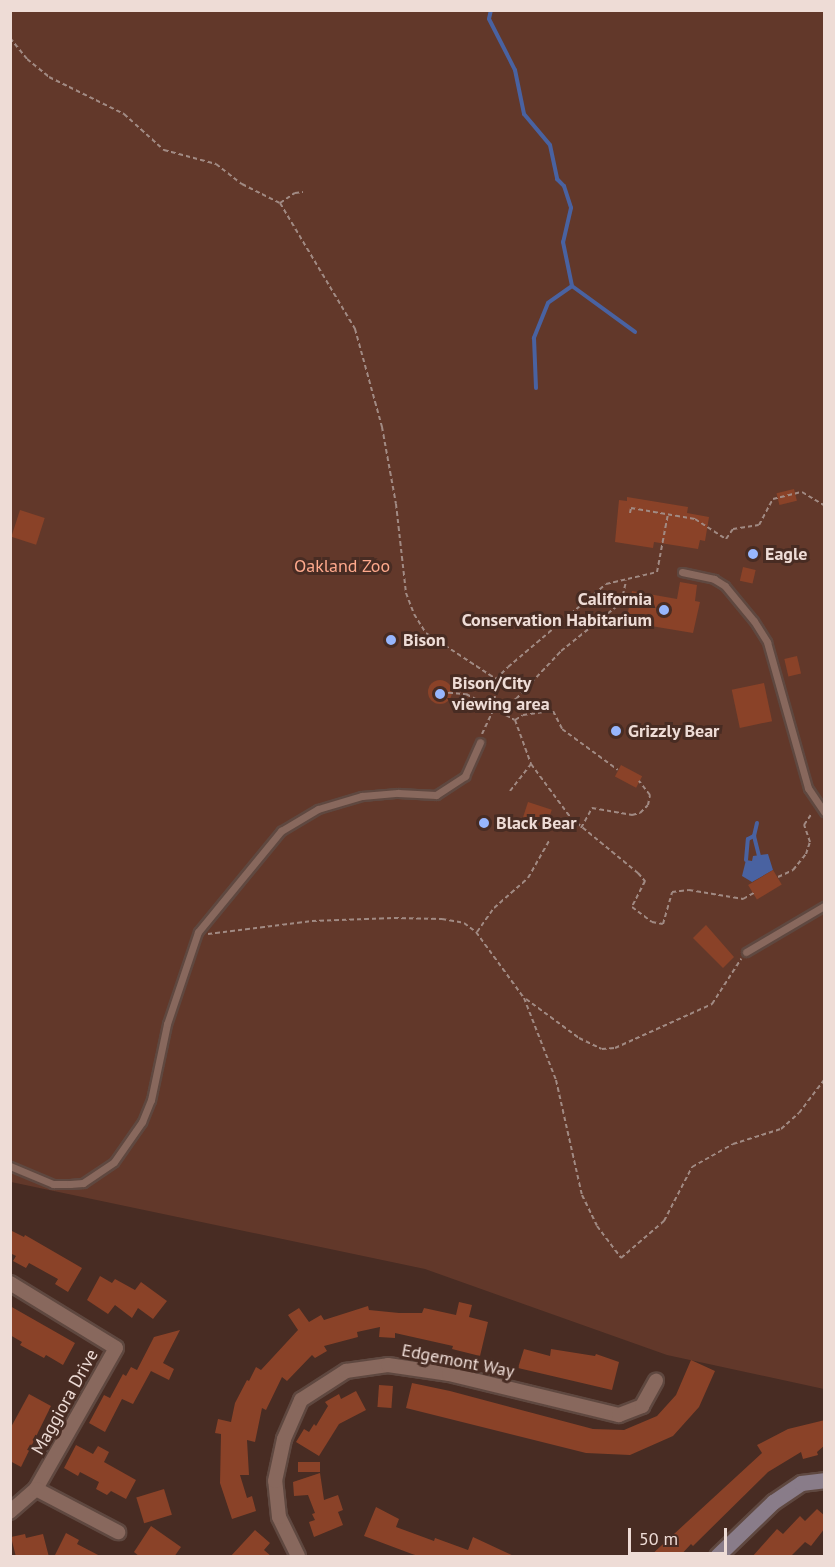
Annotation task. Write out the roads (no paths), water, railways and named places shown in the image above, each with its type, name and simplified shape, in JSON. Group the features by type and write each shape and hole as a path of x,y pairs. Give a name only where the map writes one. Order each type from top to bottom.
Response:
{"street":[{"name":"Maggiora Drive","path":"10,1283 116,1348 36,1489 10,1512"},
{"name":"Edgemont Way","path":"298,1557 279,1517 275,1480 284,1438 302,1400 346,1371 388,1365 449,1374 619,1415 642,1406 656,1381"},
{"path":"717,1557 773,1502 801,1483 825,1480"},
{"path":"36,1489 118,1532"}],"lane":[{"path":"682,572 714,579 724,586 754,621 767,642 808,788 825,812"},
{"path":"10,1166 53,1184 70,1184 82,1183 114,1162 137,1129 151,1100 167,1024 196,935 205,921 281,831 299,818 318,809 362,796 398,793 436,795 465,776 480,742"},
{"path":"746,952 825,906"}],"water":[{"path":"768,854 773,870 752,882 742,876 746,860 752,861 753,856"}],"waterway":[{"path":"491,10 489,19 515,70 524,114 550,145 557,179 564,186 571,208 563,242 572,286 548,303 534,338 536,388"},
{"path":"572,286 635,332"},
{"path":"757,823 754,836 759,856"},
{"path":"746,860 748,839 754,836"}],"place":[{"name":"Eagle","path":"753,554"},
{"name":"California Conservation Habitarium","path":"664,610"},
{"name":"Bison","path":"391,640"},
{"name":"Bison/City viewing area","path":"440,694"},
{"name":"Grizzly Bear","path":"616,731"},
{"name":"Black Bear","path":"484,823"}],"park label":[{"name":"Oakland Zoo","path":"342,566"}]}
